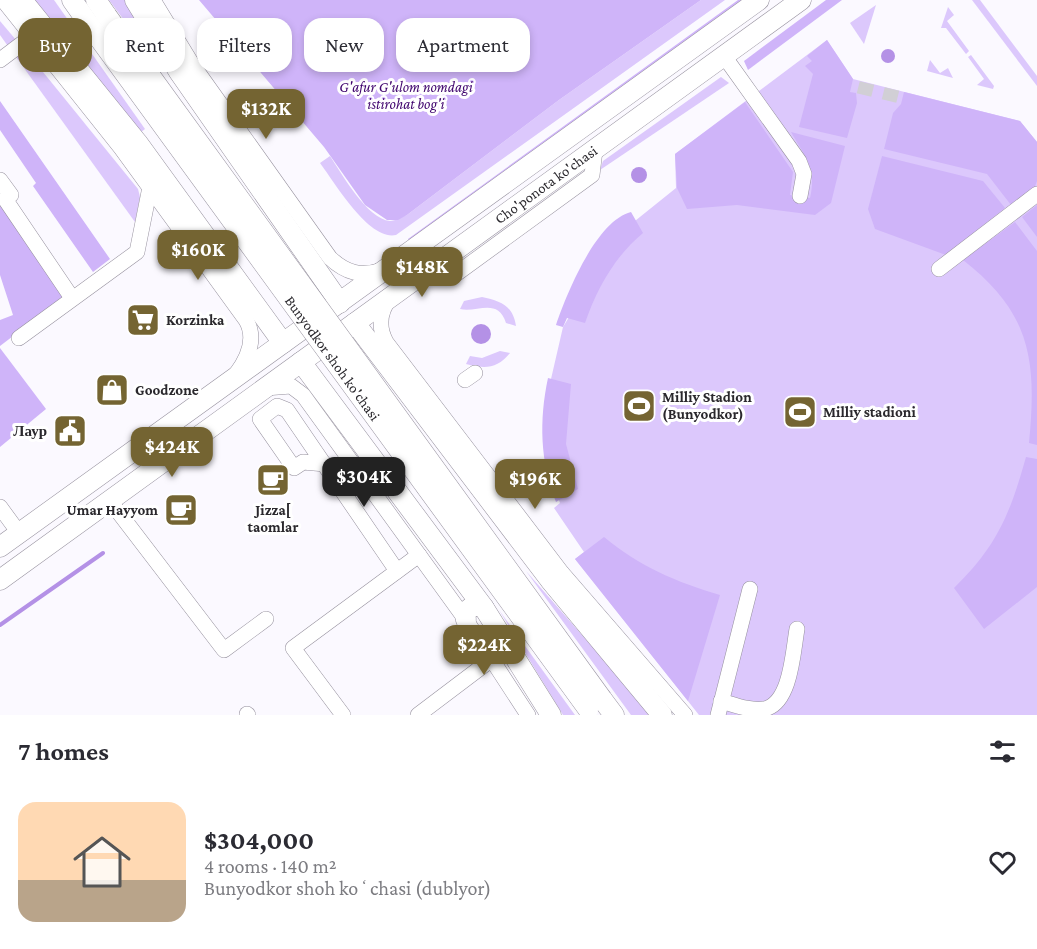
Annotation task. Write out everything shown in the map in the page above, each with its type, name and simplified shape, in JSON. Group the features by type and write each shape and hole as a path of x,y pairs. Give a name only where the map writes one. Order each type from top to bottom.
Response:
{"main road":[{"path":"22,0 137,142 283,343"},
{"name":"Bunyodkor shoh ko'chasi","path":"72,0 98,14 594,708 614,715"},
{"path":"135,0 153,9 179,72 340,303"},
{"name":"Cho'ponota ko'chasi","path":"0,547 759,0"},
{"name":"Cho'ponota ko'chasi","path":"0,580 801,0"},
{"path":"355,322 550,580 662,715"},
{"path":"301,362 484,608 551,715"},
{"path":"46,514 40,524 43,532 51,536 62,535"},
{"path":"466,620 466,614 470,608 477,605 484,608"}],"street":[{"path":"3,0 18,19"},
{"path":"153,9 330,258 344,270 358,274 375,272 392,265"},
{"path":"0,60 18,46"},
{"path":"724,56 799,161 804,174 800,196"},
{"path":"60,72 150,187 249,324 251,346 232,379"},
{"path":"0,180 11,195 5,199 72,298"},
{"path":"19,338 137,252 150,187"},
{"path":"939,268 1037,194"},
{"path":"395,294 385,306 381,319 381,332 386,342 562,573 685,715"},
{"path":"259,391 271,386 285,386 296,389 303,395 466,620 528,715"},
{"path":"325,464 303,462 294,468 260,419 277,406 285,408 325,464 397,571"},
{"path":"110,501 224,650 266,619"},
{"path":"0,507 19,533"},
{"path":"343,715 293,648 419,555"},
{"path":"750,589 720,708 763,709 780,699 788,678 797,629"},
{"path":"418,715 492,659"}],"shaded area":[{"path":"25,0 54,0 67,18 40,18"},
{"path":"109,0 126,0 136,18 122,18"},
{"path":"701,0 725,0 396,235 375,229 364,220 320,163 330,156 348,184 373,213 390,221 398,219 407,215 559,100"},
{"path":"972,0 980,0 1037,76 1037,86"},
{"path":"876,5 864,44 850,23"},
{"path":"948,7 954,15 947,21 969,51 966,54 946,28 941,28"},
{"path":"0,21 16,40 10,49 0,35"},
{"name":"Milliy stadioni","path":"827,40 853,79 1020,121 1037,142 1037,715 699,715 575,559 584,552 554,508 560,503 553,485 551,379 563,327 620,233 676,188 675,154"},
{"path":"885,49 891,49 895,56 891,63 885,63 881,59 881,53"},
{"path":"92,54 145,129 137,135 85,72 92,72"},
{"path":"971,55 994,86 993,89 977,85 984,79 968,57"},
{"path":"930,60 940,73 948,68 953,78 927,71"},
{"path":"27,72 43,72 138,189 140,197 135,222"},
{"path":"721,77 729,83 600,170 603,161"},
{"path":"636,167 642,167 647,175 645,181 636,183 631,178 631,172"},
{"path":"482,297 505,305 512,313 516,326 506,323 498,310 492,308 460,309 464,301"},
{"path":"477,324 485,324 491,330 491,338 485,344 477,344 471,338 471,330"},
{"path":"500,351 510,353 495,365 479,367 466,364 470,356 482,358"},
{"path":"526,571 652,715 631,715"},
{"path":"499,610 575,715 563,715"}],"green space":[{"name":"G'afur G'ulom nomdagi istirohat bog'i","path":"199,0 701,0 559,100 398,220 387,220 365,205 324,147 260,72 292,72 292,18 214,18"},
{"path":"738,0 745,0 410,243 408,239"},
{"path":"826,0 842,0 748,70 744,61"},
{"path":"827,40 853,79 850,92 856,93 857,103 847,138 799,127 813,74 805,66 812,61 807,56"},
{"path":"904,92 1020,121 1037,142 1037,181 1034,189 1011,205 987,174 884,149 893,113 901,104"},
{"path":"0,101 110,259 93,272 33,186 36,183 0,130"},
{"path":"745,102 793,172 790,195 810,198 812,188 808,163 791,132 845,146 831,203 815,215 737,205 687,209 677,188 675,154"},
{"path":"882,156 983,181 1005,208 946,255 875,229 868,209"},
{"path":"0,200 63,298 0,346 0,320 13,315 0,275"},
{"path":"1037,205 1037,237 1022,217"},
{"path":"631,212 643,233 615,263 595,298 585,323 567,318 563,327 556,325 575,278 595,243 618,218"},
{"path":"1015,222 1037,251 1037,445 1029,443 1032,387 1030,363 1016,319 1003,299 986,280 963,260"},
{"path":"0,348 46,409 0,447"},
{"path":"548,378 571,384 566,444 578,489 556,502 547,472 543,441 543,409"},
{"path":"1026,457 1037,459 1037,587 984,629 954,588 981,558 1000,528 1014,496"},
{"path":"604,537 644,565 688,585 720,595 688,701 575,559"}],"waterway":[{"path":"0,625 103,553"}],"tunnel":[{"path":"864,95 867,83"},
{"path":"889,101 892,89"}],"place":[{"name":"Korzinka","path":"143,320"},
{"name":"Goodzone","path":"112,390"},
{"name":"Milliy Stadion (Bunyodkor)","path":"639,406"},
{"name":"Milliy stadioni","path":"800,412"},
{"name":"Лаур","path":"70,431"},
{"name":"Jizza[ taomlar","path":"273,480"},
{"name":"Umar Hayyom","path":"181,510"}]}
